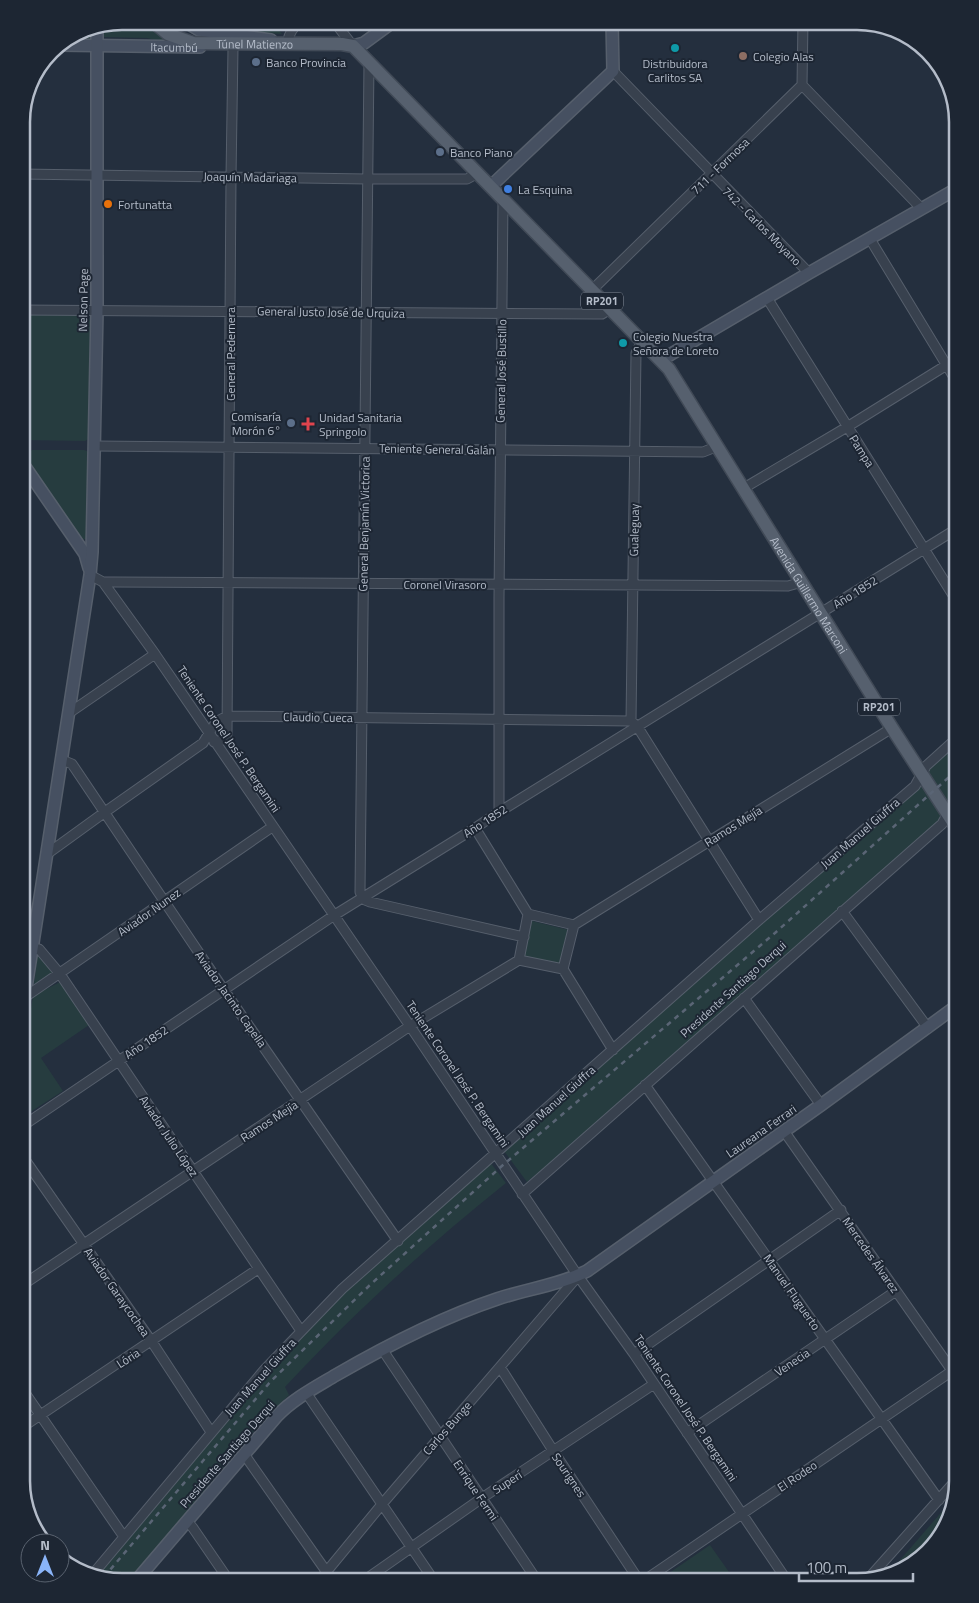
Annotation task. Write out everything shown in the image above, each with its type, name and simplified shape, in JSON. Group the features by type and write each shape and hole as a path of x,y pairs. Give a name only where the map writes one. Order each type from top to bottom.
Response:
{"main road":[{"name":"Túnel Matienzo","path":"163,30 168,34 194,43 288,44"},
{"name":"Túnel Matienzo","path":"171,30 192,39 234,39 288,44"},
{"name":"Itacumbú","path":"288,44 342,44 353,46"},
{"name":"RP201","path":"353,46 591,291 661,360"},
{"name":"Avenida Guillermo Marconi","path":"661,360 669,369 718,446 892,728 948,815"}],"street":[{"name":"Itacumbú","path":"199,30 266,38 288,44"},
{"path":"288,44 292,30"},
{"path":"341,30 353,46 364,43 382,30"},
{"path":"491,186 613,71 612,30"},
{"path":"803,30 802,85 921,208"},
{"name":"Nelson Page","path":"30,958 90,575 93,539 97,311 97,34"},
{"name":"Itacumbú","path":"71,45 234,48 288,44"},
{"name":"General Pedernera","path":"212,738 224,740 226,737 227,716 231,177 234,48"},
{"name":"General Benjamín Victorica","path":"362,897 360,888 368,62"},
{"name":"742 - Carlos Moyano","path":"613,71 808,273"},
{"name":"711 - Formosa","path":"591,291 712,175 802,85"},
{"name":"Joaquín Madariaga","path":"30,174 467,179 478,173"},
{"path":"661,360 949,192"},
{"name":"General José Bustillo","path":"500,812 498,720 503,200"},
{"path":"870,239 949,370"},
{"name":"Pampa","path":"767,298 949,589"},
{"name":"General Justo José de Urquiza","path":"30,310 602,314 610,309"},
{"name":"Gualeguay","path":"634,724 633,585 636,353 642,341"},
{"path":"744,488 949,363"},
{"name":"Teniente General Galán","path":"95,446 703,452 718,446"},
{"path":"30,475 85,554 90,575"},
{"name":"Año 1852","path":"30,1121 362,897 622,736 634,724 821,614 949,534"},
{"name":"Coronel Virasoro","path":"90,575 103,582 788,586 802,582"},
{"name":"Teniente Coronel José P. Bergamini","path":"103,582 155,654 272,828 410,1026 522,1194 634,1354 782,1573"},
{"path":"69,713 155,654"},
{"path":"47,854 104,812 212,738 216,722 227,716"},
{"name":"Claudio Cueca","path":"227,716 617,721 634,724"},
{"path":"617,721 622,728 622,736"},
{"path":"634,724 710,840 759,920"},
{"name":"Ramos Mejía","path":"574,925 892,728"},
{"name":"Juan Manuel Giuffra","path":"96,1569 265,1369 342,1290 759,920 915,786 926,766 949,745"},
{"name":"Aviador Jacinto Capella","path":"62,760 72,764 224,990 398,1241"},
{"name":"Presidente Santiago Derqui","path":"522,1194 942,824 948,815"},
{"name":"Aviador Nunez","path":"30,993 272,828"},
{"path":"475,828 528,914 519,960 563,969"},
{"path":"362,897 370,902 524,937"},
{"path":"842,911 928,1028"},
{"path":"528,914 574,925 563,969 613,1050"},
{"name":"Aviador Julio López","path":"32,950 39,948 60,974 301,1331"},
{"name":"Ramos Mejía","path":"30,1280 410,1026 519,960"},
{"path":"744,998 821,1105"},
{"name":"Laureana Ferrari","path":"578,1276 588,1271 949,1012"},
{"name":"Manuel Fluguerto","path":"645,1085 939,1500"},
{"name":"Mercedes Álvarez","path":"784,1131 949,1366"},
{"name":"Aviador Garaycochea","path":"30,1167 152,1342 211,1432"},
{"path":"634,1354 841,1210"},
{"name":"Lória","path":"30,1422 258,1269"},
{"name":"Presidente Santiago Derqui","path":"143,1573 281,1412 307,1394 400,1339 471,1308 578,1276"},
{"name":"Carlos Bunge","path":"326,1571 578,1276"},
{"name":"Venecia","path":"687,1433 896,1291"},
{"name":"Enrique Fermi","path":"382,1349 532,1573"},
{"name":"Sourignes","path":"500,1368 635,1573"},
{"name":"El Rodeo","path":"654,1573 881,1419 949,1379"},
{"name":"Superí","path":"375,1573 482,1498 654,1384"},
{"path":"307,1394 429,1573"},
{"path":"30,1400 124,1537"},
{"path":"244,1454 326,1571"},
{"path":"875,1571 948,1489"},
{"path":"187,1521 194,1528 224,1573"}],"green space":[{"path":"156,30 175,41 163,42 147,38 102,37 102,33 110,31"},
{"path":"231,30 279,30 282,34"},
{"path":"92,35 87,40 80,40"},
{"path":"30,314 86,315 91,320 90,438 85,441 30,440"},
{"path":"32,450 84,450 90,454 88,539 80,538 30,464 30,452"},
{"path":"949,746 948,815 645,1085 527,1182 504,1151 922,775"},
{"path":"532,921 569,930 560,965 523,956"},
{"path":"38,953 55,974 34,984"},
{"path":"60,982 89,1025 41,1058 63,1091 30,1112 30,1014 33,996"},
{"path":"490,1162 506,1183 392,1281 285,1387 289,1395 260,1424 136,1573 116,1573 97,1569 301,1331"},
{"path":"945,1508 940,1522 926,1542 908,1558 896,1565"},
{"path":"710,1545 730,1573 669,1573"}],"railway":[{"path":"108,1572 271,1381 371,1284 503,1165 775,933 949,777"}],"place":[{"name":"Distribuidora Carlitos SA","path":"675,48"},
{"name":"Colegio Alas","path":"743,56"},
{"name":"Banco Provincia","path":"256,62"},
{"name":"Banco Piano","path":"440,152"},
{"name":"La Esquina","path":"508,189"},
{"name":"Fortunatta","path":"108,204"},
{"name":"Colegio Nuestra Señora de Loreto","path":"623,343"},
{"name":"Comisaría Morón 6°","path":"291,423"},
{"name":"Unidad Sanitaria Springolo","path":"308,424"}]}
